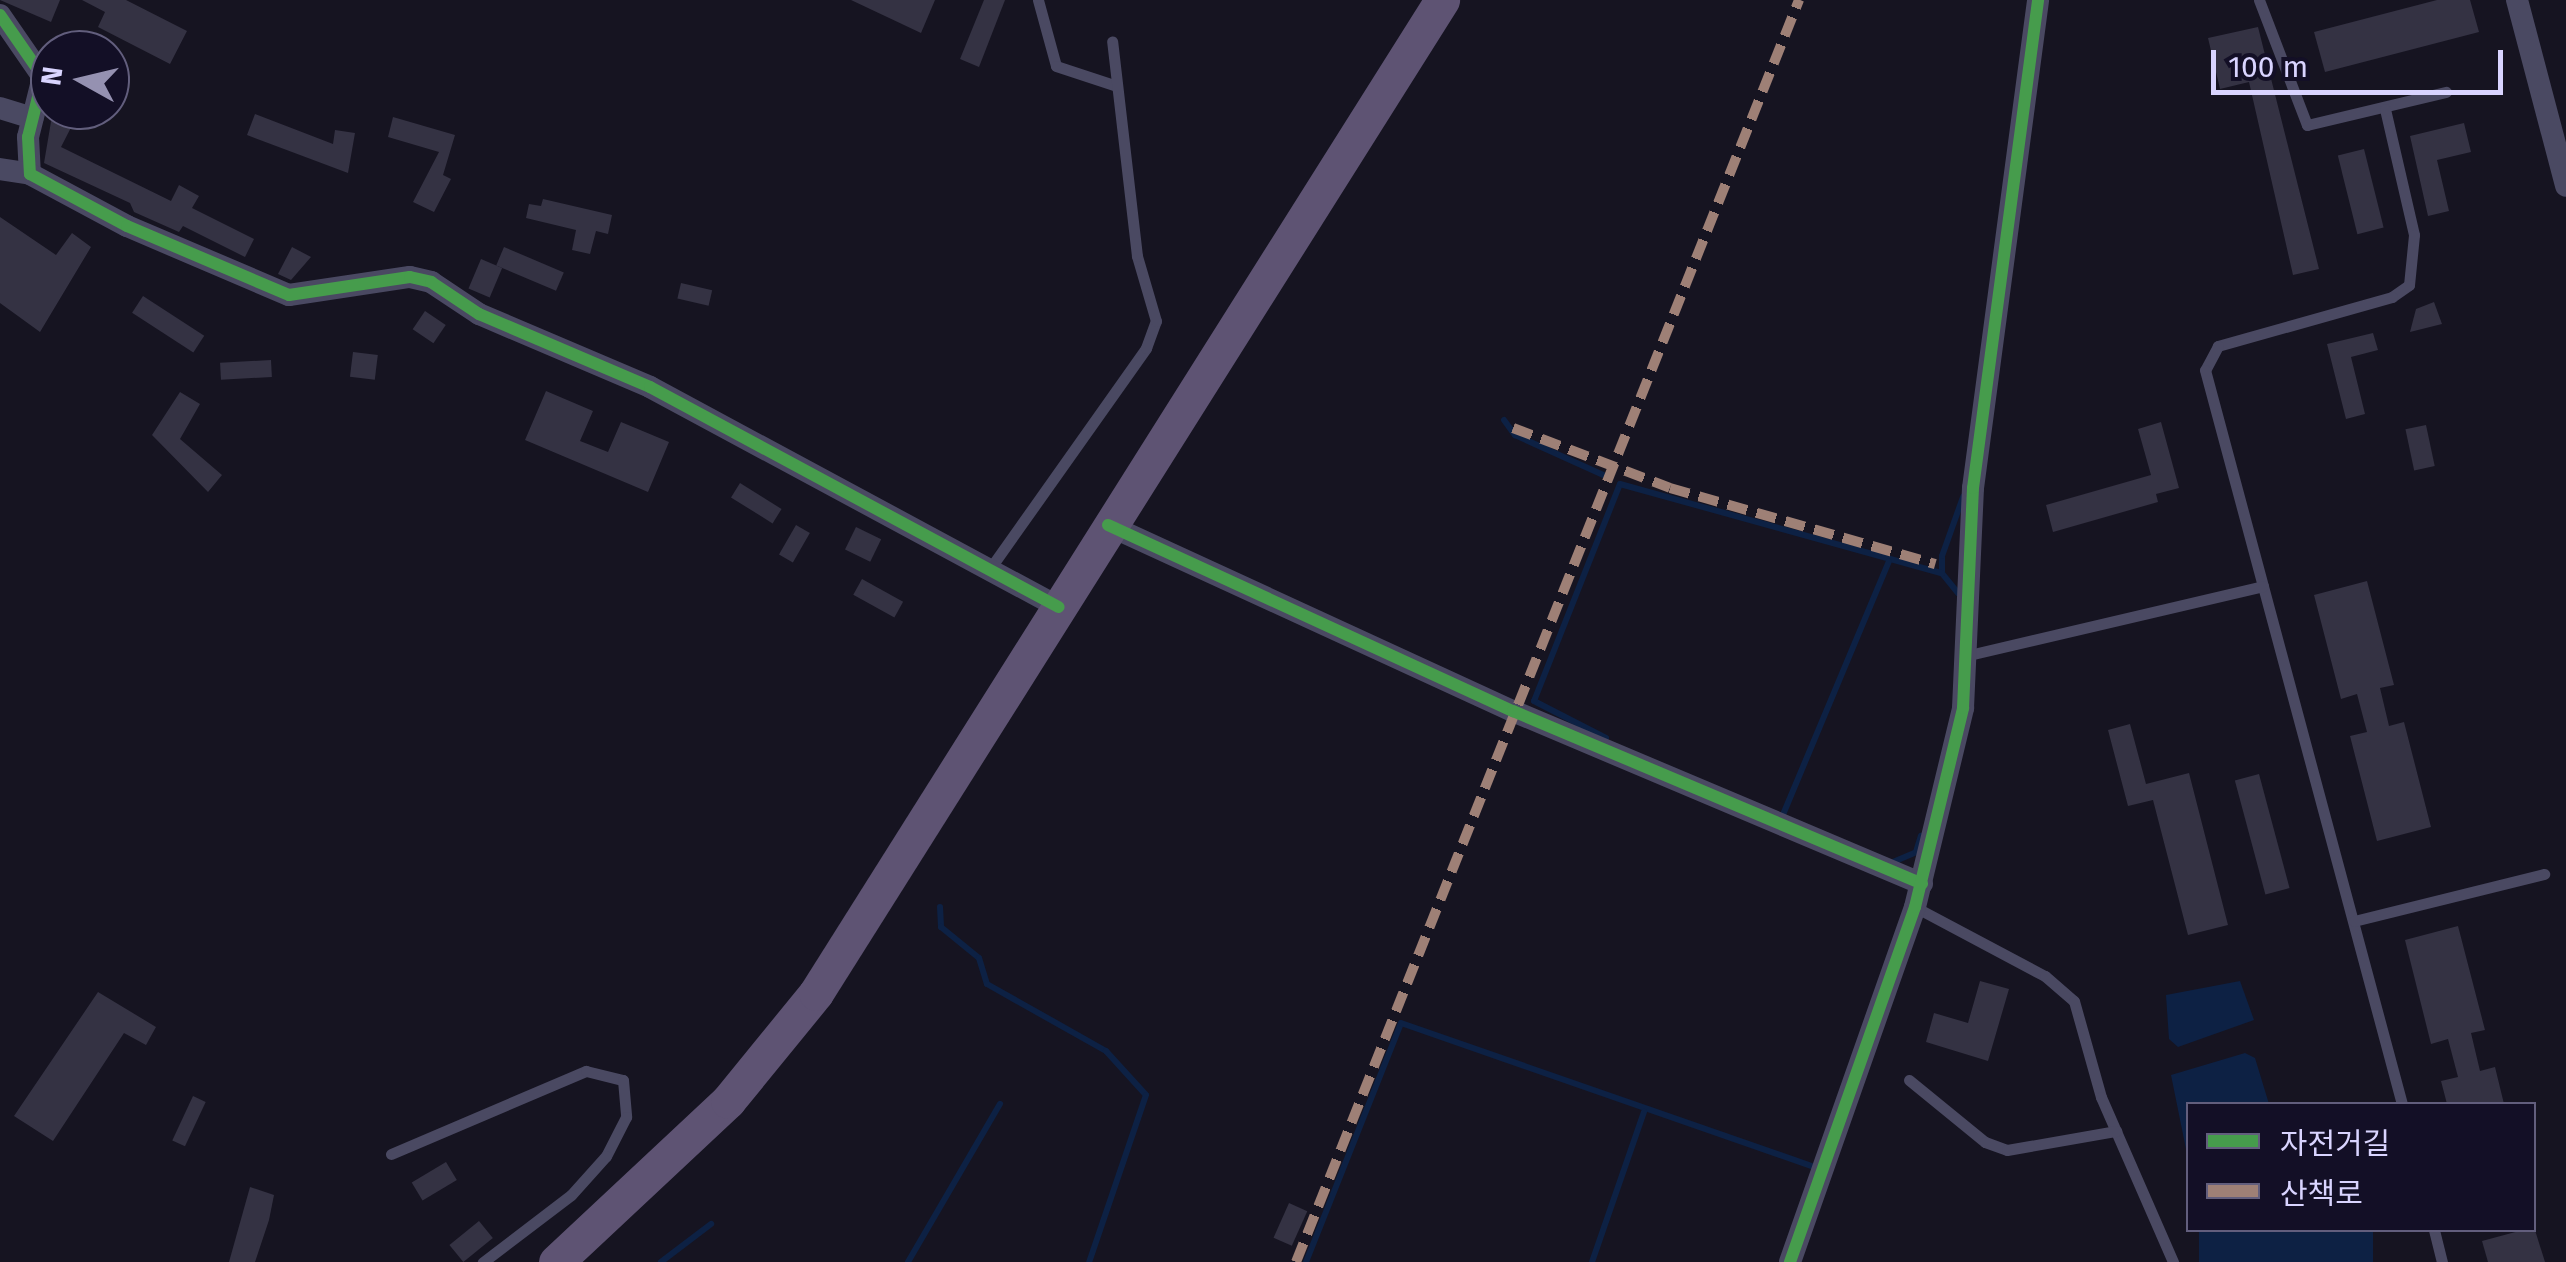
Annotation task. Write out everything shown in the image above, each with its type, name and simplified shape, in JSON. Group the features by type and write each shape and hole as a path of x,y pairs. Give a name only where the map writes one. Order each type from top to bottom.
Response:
{"main road":[{"path":"556,1262 728,1101 816,993 1442,0"}],"street":[{"path":"1790,1262 1922,884 1969,655 1973,488 2038,0"},
{"path":"2516,0 2566,186"},
{"path":"0,15 30,58"},
{"path":"0,108 30,117"},
{"path":"30,174 32,130"},
{"path":"0,169 30,174 127,226 289,294 410,277 431,282 479,314 650,387 1058,607"},
{"path":"1108,525 1512,711 1922,884"}],"lane":[{"path":"1038,0 1056,66 1117,86"},
{"path":"2260,0 2308,125 2446,92"},
{"path":"989,570 1146,348 1156,320 1138,256 1112,40"},
{"path":"2385,109 2414,235 2408,284 2207,356 2401,1102"},
{"path":"1969,655 2264,586"},
{"path":"2354,921 2544,874"},
{"path":"1915,907 2046,976 2074,1001 2116,1131 2173,1262"},
{"path":"392,1154 586,1071 623,1080 626,1117 606,1156 572,1195 483,1262"},
{"path":"1909,1080 1985,1142 2007,1150 2116,1131"},
{"path":"2434,1232 2442,1262"}],"water":[{"path":"2240,981 2254,1020 2178,1047 2169,1039 2166,995"},
{"path":"2245,1053 2255,1058 2268,1102 2186,1102 2186,1149 2171,1075"},
{"path":"2199,1232 2373,1232 2373,1262 2199,1262"}],"building":[{"path":"0,0 60,0 51,22"},
{"path":"82,0 126,0 187,31 170,64 130,43 130,30 98,27 105,12"},
{"path":"851,0 935,0 921,33"},
{"path":"984,0 1005,0 979,67 960,59"},
{"path":"2437,0 2470,0 2479,32 2325,72 2314,32"},
{"path":"2258,27 2319,269 2293,275 2249,82 2220,89 2208,38"},
{"path":"255,114 333,144 335,130 355,133 348,173 247,135"},
{"path":"393,117 455,135 443,175 451,179 434,212 413,202 439,152 388,137"},
{"path":"2464,123 2471,152 2437,160 2449,211 2428,216 2410,136"},
{"path":"50,130 70,130 61,147 171,201 179,185 199,196 192,208 254,239 245,257 183,226 179,232 134,212 130,203 44,163"},
{"path":"2364,149 2384,228 2357,234 2338,156"},
{"path":"543,199 612,215 608,234 596,231 590,254 572,250 576,230 526,218 529,204 541,206"},
{"path":"0,217 56,255 72,233 91,247 40,332 0,303"},
{"path":"292,247 311,257 291,280 278,274"},
{"path":"504,247 564,272 556,291 496,265"},
{"path":"481,259 502,268 490,297 468,288"},
{"path":"681,283 712,290 709,306 677,299"},
{"path":"143,296 204,336 193,353 132,313"},
{"path":"2434,302 2442,324 2410,332 2416,309"},
{"path":"425,311 446,325 433,343 413,329"},
{"path":"2373,333 2378,350 2351,357 2365,414 2346,419 2327,344"},
{"path":"353,352 378,355 375,380 350,377"},
{"path":"271,360 272,377 221,380 220,363"},
{"path":"546,391 593,411 580,441 608,452 621,422 669,442 648,492 525,440"},
{"path":"180,392 200,404 180,439 222,475 208,492 152,435"},
{"path":"2161,422 2179,488 2156,494 2158,502 2053,532 2046,505 2151,475 2138,429"},
{"path":"2426,425 2435,466 2414,470 2405,429"},
{"path":"740,483 782,509 773,523 731,497"},
{"path":"796,525 810,533 793,562 779,554"},
{"path":"856,527 881,539 870,562 845,549"},
{"path":"862,579 903,602 894,618 853,595"},
{"path":"2367,581 2394,685 2380,688 2389,726 2404,722 2431,827 2377,841 2350,736 2367,732 2357,694 2341,699 2314,595"},
{"path":"2130,724 2146,784 2189,773 2228,925 2188,935 2153,800 2128,806 2108,730"},
{"path":"2259,774 2290,888 2265,894 2235,780"},
{"path":"2458,926 2485,1030 2471,1033 2480,1071 2495,1067 2504,1102 2446,1102 2441,1081 2458,1077 2448,1039 2431,1044 2405,940"},
{"path":"1980,981 2009,989 1988,1061 1926,1042 1934,1013 1968,1023"},
{"path":"98,992 156,1027 146,1045 124,1033 53,1141 14,1116"},
{"path":"193,1096 206,1102 185,1146 172,1140"},
{"path":"446,1162 457,1180 423,1201 412,1183"},
{"path":"250,1187 274,1195 269,1220 255,1262 229,1262"},
{"path":"1289,1203 1307,1211 1292,1246 1274,1238"},
{"path":"479,1221 493,1238 463,1262 449,1245"},
{"path":"2515,1232 2536,1232 2545,1262 2488,1262 2482,1241"}],"waterway":[{"path":"1504,420 1515,435 1603,475"},
{"path":"1606,738 1534,701 1620,484 1942,573"},
{"path":"1958,593 1942,573 1942,556 1963,497"},
{"path":"1782,817 1889,561"},
{"path":"1893,862 1916,852 1921,836"},
{"path":"940,907 941,927 979,958 987,984 1106,1051 1146,1095 1089,1262"},
{"path":"1306,1262 1401,1023 1812,1166"},
{"path":"908,1262 1000,1104"},
{"path":"1592,1262 1644,1112"},
{"path":"661,1262 711,1224"}],"marked path":[{"path":"1296,1262 1799,0"},
{"path":"1513,428 1670,488 1935,564"}],"cycle path":[{"path":"1790,1262 1915,907 1963,708 1973,488 2038,0"},
{"path":"0,15 43,77 28,137 30,174 127,226 289,295 410,277 431,282 479,314 650,387 1058,607"},
{"path":"1108,525 1513,711 1922,884"}]}
